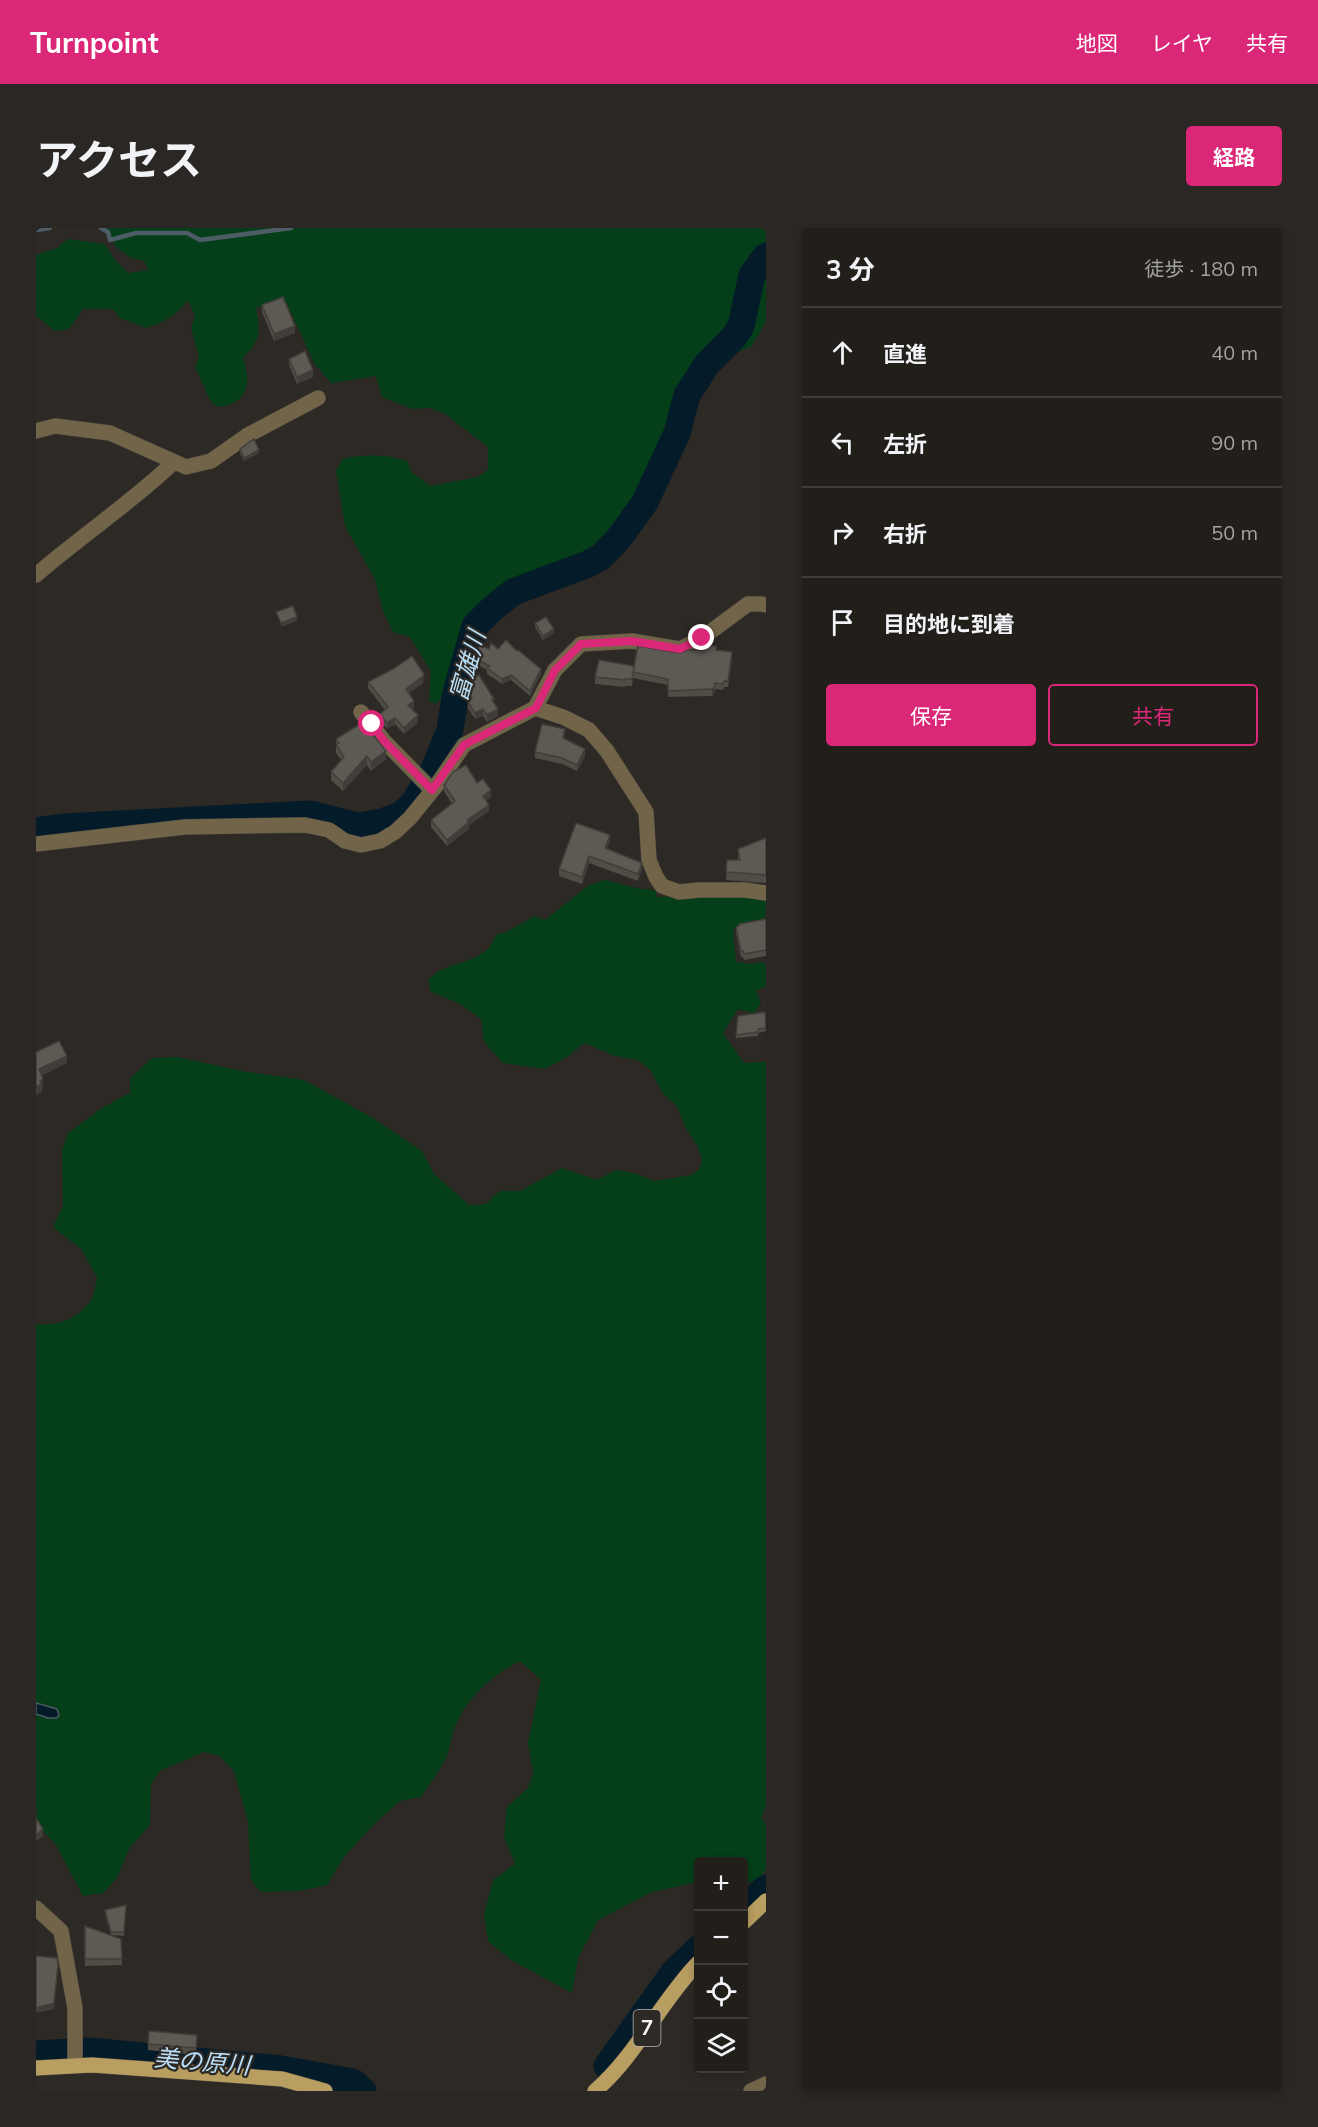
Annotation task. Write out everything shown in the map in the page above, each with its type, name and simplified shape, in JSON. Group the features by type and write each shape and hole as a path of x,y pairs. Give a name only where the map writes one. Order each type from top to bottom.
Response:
{"main road":[{"path":"748,1918 766,1901"},
{"name":"7","path":"595,2091 613,2076 697,1965"},
{"path":"36,2068 75,2065 282,2079 325,2091"}],"street":[{"path":"36,431 55,426 110,433 186,467 211,461 248,435 318,398"},
{"path":"36,575 71,544 150,485 174,462"},
{"path":"36,844 185,827 306,825 329,830 345,842 361,845 380,841 395,832 410,818 464,745 536,708 555,670 581,644 632,641 680,649 702,638 748,604 766,605"},
{"path":"536,708 589,730 607,751 646,812 649,860 662,886 679,892 746,890 766,893"},
{"path":"361,712 384,741 432,790"},
{"path":"36,1908 61,1930 75,2008 75,2065"},
{"path":"751,2091 766,2084"}],"green space":[{"path":"107,228 766,228 766,321 752,346 724,358 684,396 671,438 651,484 613,539 588,555 551,573 522,580 482,605 460,632 453,675 446,692 436,704 429,701 431,671 410,637 393,632 383,611 375,579 345,526 336,471 342,459 359,456 390,457 407,461 411,472 430,486 478,477 488,470 488,447 445,414 430,408 412,409 382,397 376,376 331,383 314,363 284,297 256,308 258,336 243,358 247,377 246,389 239,399 224,406 212,403 195,368 199,357 191,328 195,316 188,300 170,317 147,328 120,318 113,309 83,309 69,329 55,331 36,316 36,255 57,248 68,239 104,244 128,273 148,270 144,261 131,258 116,247"},
{"path":"605,880 640,889 655,890 657,897 766,898 765,925 733,929 736,962 751,964 764,962 766,986 756,991 761,1003 754,1013 738,1009 723,1033 744,1063 766,1062 766,1806 761,1818 766,1824 766,1869 759,1879 748,1883 748,1857 694,1857 694,1883 652,1892 598,1920 578,1958 572,1993 511,1960 488,1941 484,1915 493,1880 515,1864 504,1837 507,1807 528,1788 533,1773 528,1743 541,1680 520,1661 489,1681 472,1698 454,1730 445,1759 421,1797 400,1801 376,1822 344,1857 327,1885 299,1891 261,1892 251,1880 248,1822 234,1771 219,1756 204,1752 160,1771 151,1784 150,1825 129,1849 117,1878 103,1893 83,1896 56,1845 38,1825 36,1806 36,1324 61,1322 83,1310 93,1296 97,1277 81,1249 53,1227 63,1207 62,1150 68,1133 102,1108 130,1093 130,1079 152,1058 177,1057 242,1071 304,1080 373,1118 422,1151 434,1174 469,1205 486,1204 499,1191 520,1191 562,1168 597,1180 617,1170 637,1174 653,1181 692,1175 699,1169 702,1160 697,1145 687,1130 676,1105 663,1094 651,1071 638,1060 615,1056 584,1043 569,1056 545,1069 503,1063 484,1042 481,1019 460,1004 430,991 429,979 441,970 480,955 492,944 496,935 535,916 545,920 589,885"}],"water":[{"path":"36,1703 57,1709 59,1715 57,1718 48,1718 36,1714"}],"building":[{"path":"283,297 295,326 274,334 262,305"},
{"path":"305,351 313,370 297,377 289,359"},
{"path":"254,439 259,450 244,458 240,449"},
{"path":"293,606 297,617 281,623 276,612"},
{"path":"546,617 554,629 543,636 535,623"},
{"path":"506,640 541,669 530,691 511,675 502,679 487,668 490,666 474,658 480,645 489,649 491,643 498,649"},
{"path":"705,645 716,646 716,650 732,652 728,681 724,681 723,684 715,683 712,689 668,691 668,679 633,672 638,646 679,653 688,650 704,650"},
{"path":"412,656 424,674 406,689 414,701 408,705 418,715 404,728 395,718 387,723 380,714 388,707 368,682"},
{"path":"599,660 634,666 632,679 595,677"},
{"path":"479,675 498,709 487,715 483,709 475,713 468,702 472,698 467,691 472,688 468,682"},
{"path":"363,722 386,751 371,762 367,756 343,783 331,772 344,757 336,745 339,743 336,739"},
{"path":"542,724 565,729 563,738 585,749 577,765 562,758 535,752"},
{"path":"466,765 477,783 483,779 491,790 483,796 489,805 467,820 469,822 447,840 431,820 455,801 444,785 453,772"},
{"path":"576,823 610,835 605,848 642,863 638,874 589,856 582,877 559,869"},
{"path":"766,838 766,875 726,872 727,860 740,860 738,849"},
{"path":"766,919 766,950 744,954 741,951 736,927 739,924"},
{"path":"765,1012 766,1028 758,1029 758,1032 736,1035 738,1016"},
{"path":"59,1041 67,1056 39,1069 43,1079 40,1081 42,1084 36,1087 36,1052"},
{"path":"36,1818 43,1829 36,1835"},
{"path":"126,1905 124,1932 111,1932 105,1910"},
{"path":"85,1926 121,1939 122,1959 85,1959"},
{"path":"36,1956 57,1958 58,1965 54,2003 36,2008"},
{"path":"149,2031 197,2035 196,2048 148,2044"}],"waterway":[{"path":"36,230 50,228"},
{"path":"101,228 108,232 110,240 136,233 187,233 200,240 291,228"},
{"name":"富雄川","path":"36,831 63,827 311,814 358,826 382,822 401,815 413,804 434,769 450,730 455,696 475,626 513,592 588,564 601,557 620,537 645,502 677,433 687,395 707,364 734,337 741,326 752,275 766,256"},
{"name":"美の原川","path":"748,1904 766,1888"},
{"name":"美の原川","path":"607,2066 674,1972 694,1953"},
{"name":"美の原川","path":"36,2054 89,2051 281,2069 353,2082 363,2091"}],"route":[{"path":"372,724 384,741 432,790 464,745 536,708 555,670 581,644 632,641 680,649 702,638"}]}
